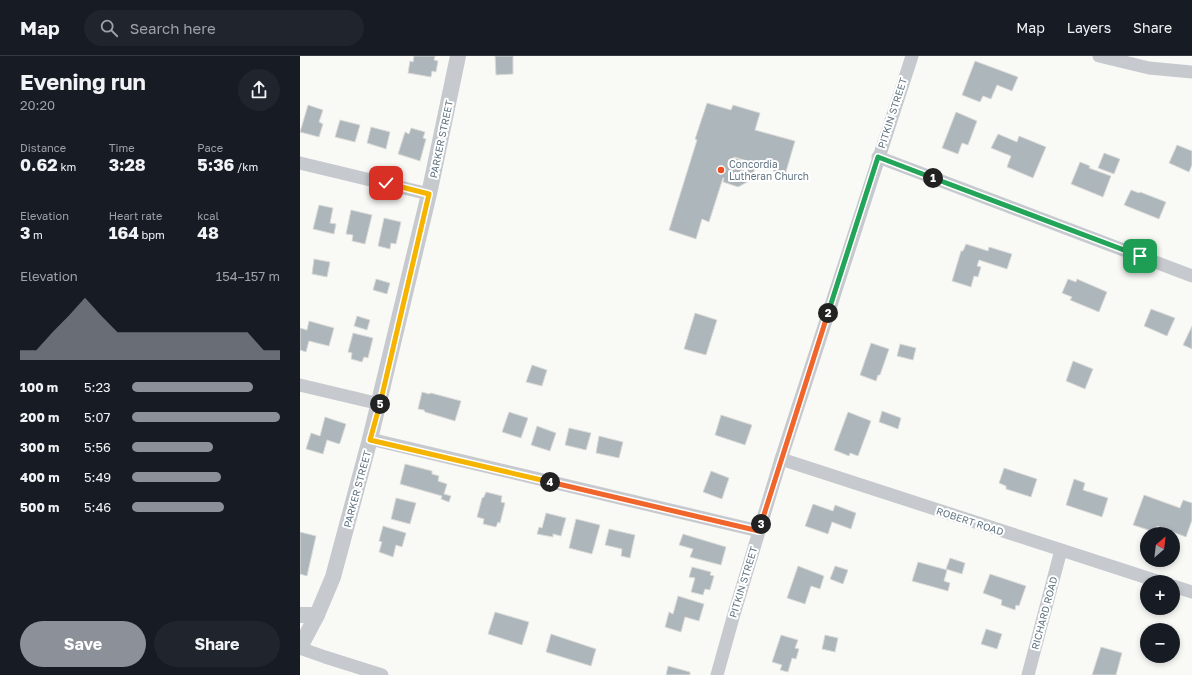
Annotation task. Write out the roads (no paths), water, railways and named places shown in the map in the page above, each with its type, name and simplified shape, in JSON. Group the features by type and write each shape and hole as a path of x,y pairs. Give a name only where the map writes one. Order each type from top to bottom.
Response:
{"street":[{"name":"PARKER STREET","path":"300,647 317,615 333,577 380,404 429,194 458,56"},
{"name":"PITKIN STREET","path":"717,675 781,459 912,56"},
{"path":"1098,56 1149,68 1192,72"},
{"path":"878,157 1192,276"},
{"path":"300,163 429,194"},
{"path":"300,385 380,404"},
{"path":"370,440 759,531"},
{"name":"ROBERT ROAD","path":"781,459 1140,576"},
{"name":"RICHARD ROAD","path":"1028,675 1061,550"},
{"path":"1180,588 1192,592"},
{"path":"300,615 317,615"},
{"path":"300,647 325,657 382,675"}],"place":[{"name":"Concordia Lutheran Church","path":"721,170"}]}
